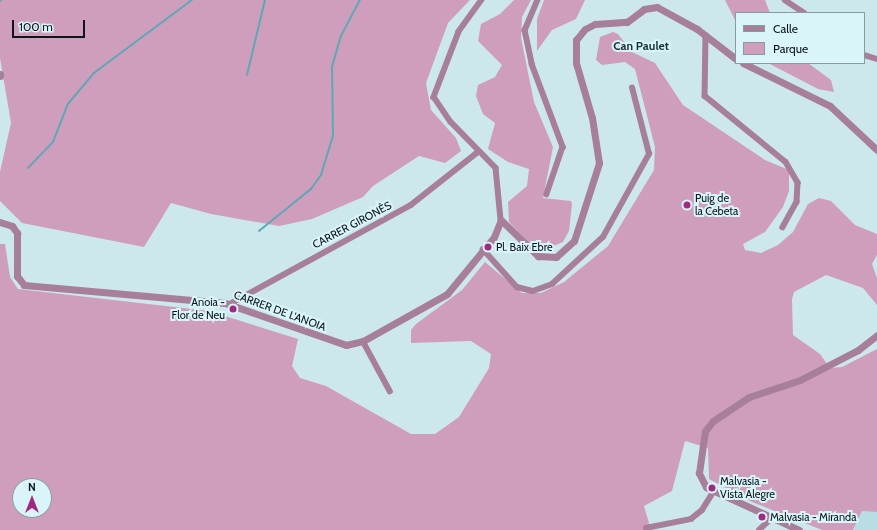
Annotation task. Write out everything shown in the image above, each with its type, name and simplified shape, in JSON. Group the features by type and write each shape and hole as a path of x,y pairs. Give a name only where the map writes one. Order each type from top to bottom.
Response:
{"street":[{"path":"482,0 459,32 434,97 478,152 496,168 501,220 533,254 545,258 562,254 576,236 599,163 592,118 577,70 576,45 581,32 595,24 627,22 644,9 657,7 706,35 735,58"},
{"path":"538,0 525,30 532,64 563,147 547,194"},
{"path":"785,0 803,12"},
{"path":"706,35 705,96 786,162 798,183 797,202 783,227"},
{"path":"865,55 877,59"},
{"path":"745,64 830,106 877,150"},
{"path":"483,250 517,287 533,291 552,284 603,238 649,154 632,88"},
{"name":"CARRER GIRONÈS","path":"230,304 411,205 478,152"},
{"name":"CARRER DE L'ANOIA","path":"0,222 12,226 18,233 20,282 230,304 337,344 352,345 363,341 447,294 494,237 501,220"},
{"path":"494,237 512,233"},
{"path":"799,530 714,491 703,484 699,473 708,426 755,393 800,380 858,350 877,335"},
{"path":"363,341 390,391"},
{"path":"646,528 691,519 702,510 714,491"},
{"path":"759,530 772,518"}],"shaded area":[{"path":"862,511 877,512 877,530 853,530"}],"green space":[{"path":"0,0 470,0 448,23 426,83 431,110 456,138 461,151 445,163 419,156 373,186 363,197 312,219 279,226 211,214 171,203 144,247 22,223 0,201 0,172 11,123 0,58"},
{"path":"514,0 531,0 522,17 521,38 534,102 553,147 543,198 571,201 572,204 569,231 563,242 551,247 530,244 509,222 508,202 527,186 529,169 508,162 488,149 495,123 483,114 476,96 478,85 495,77 502,65 478,41 481,24 500,14"},
{"path":"544,0 585,0 576,19 552,30 537,51 537,19"},
{"path":"725,0 765,0 770,12 735,12 735,20"},
{"path":"613,32 618,34 632,52 655,63 683,105 765,160 789,170 789,191 783,207 765,232 743,244 745,250 761,253 778,245 793,232 808,204 819,198 831,201 855,225 877,234 877,255 872,264 877,278 877,305 863,288 826,275 794,292 792,299 793,335 820,354 830,368 842,367 877,349 877,512 862,511 853,530 822,530 752,502 709,479 708,448 685,441 672,491 644,506 651,530 0,530 0,244 5,244 10,277 18,289 209,311 298,339 292,366 300,378 326,386 411,434 435,434 459,417 489,368 491,354 471,341 411,343 411,330 416,324 462,290 485,262 522,293 541,293 564,282 608,246 654,170 655,147 635,69 625,62 602,65 596,60 600,37"},
{"path":"770,64 809,64 831,80 834,92 818,89"}],"waterway":[{"path":"28,168 53,142 68,104 94,73 192,0"},
{"path":"247,75 265,0"},
{"path":"259,231 311,189 321,175 333,136 332,67 341,36 360,0"}],"place":[{"name":"Puig de la Cebeta","path":"687,205"},
{"name":"Pl. Baix Ebre","path":"488,247"},
{"name":"Anoia - Flor de Neu","path":"233,309"},
{"name":"Malvasia - Vista Alegre","path":"712,488"},
{"name":"Malvasia - Miranda","path":"762,517"}],"district":[{"name":"Can Paulet","path":"641,46"}]}
